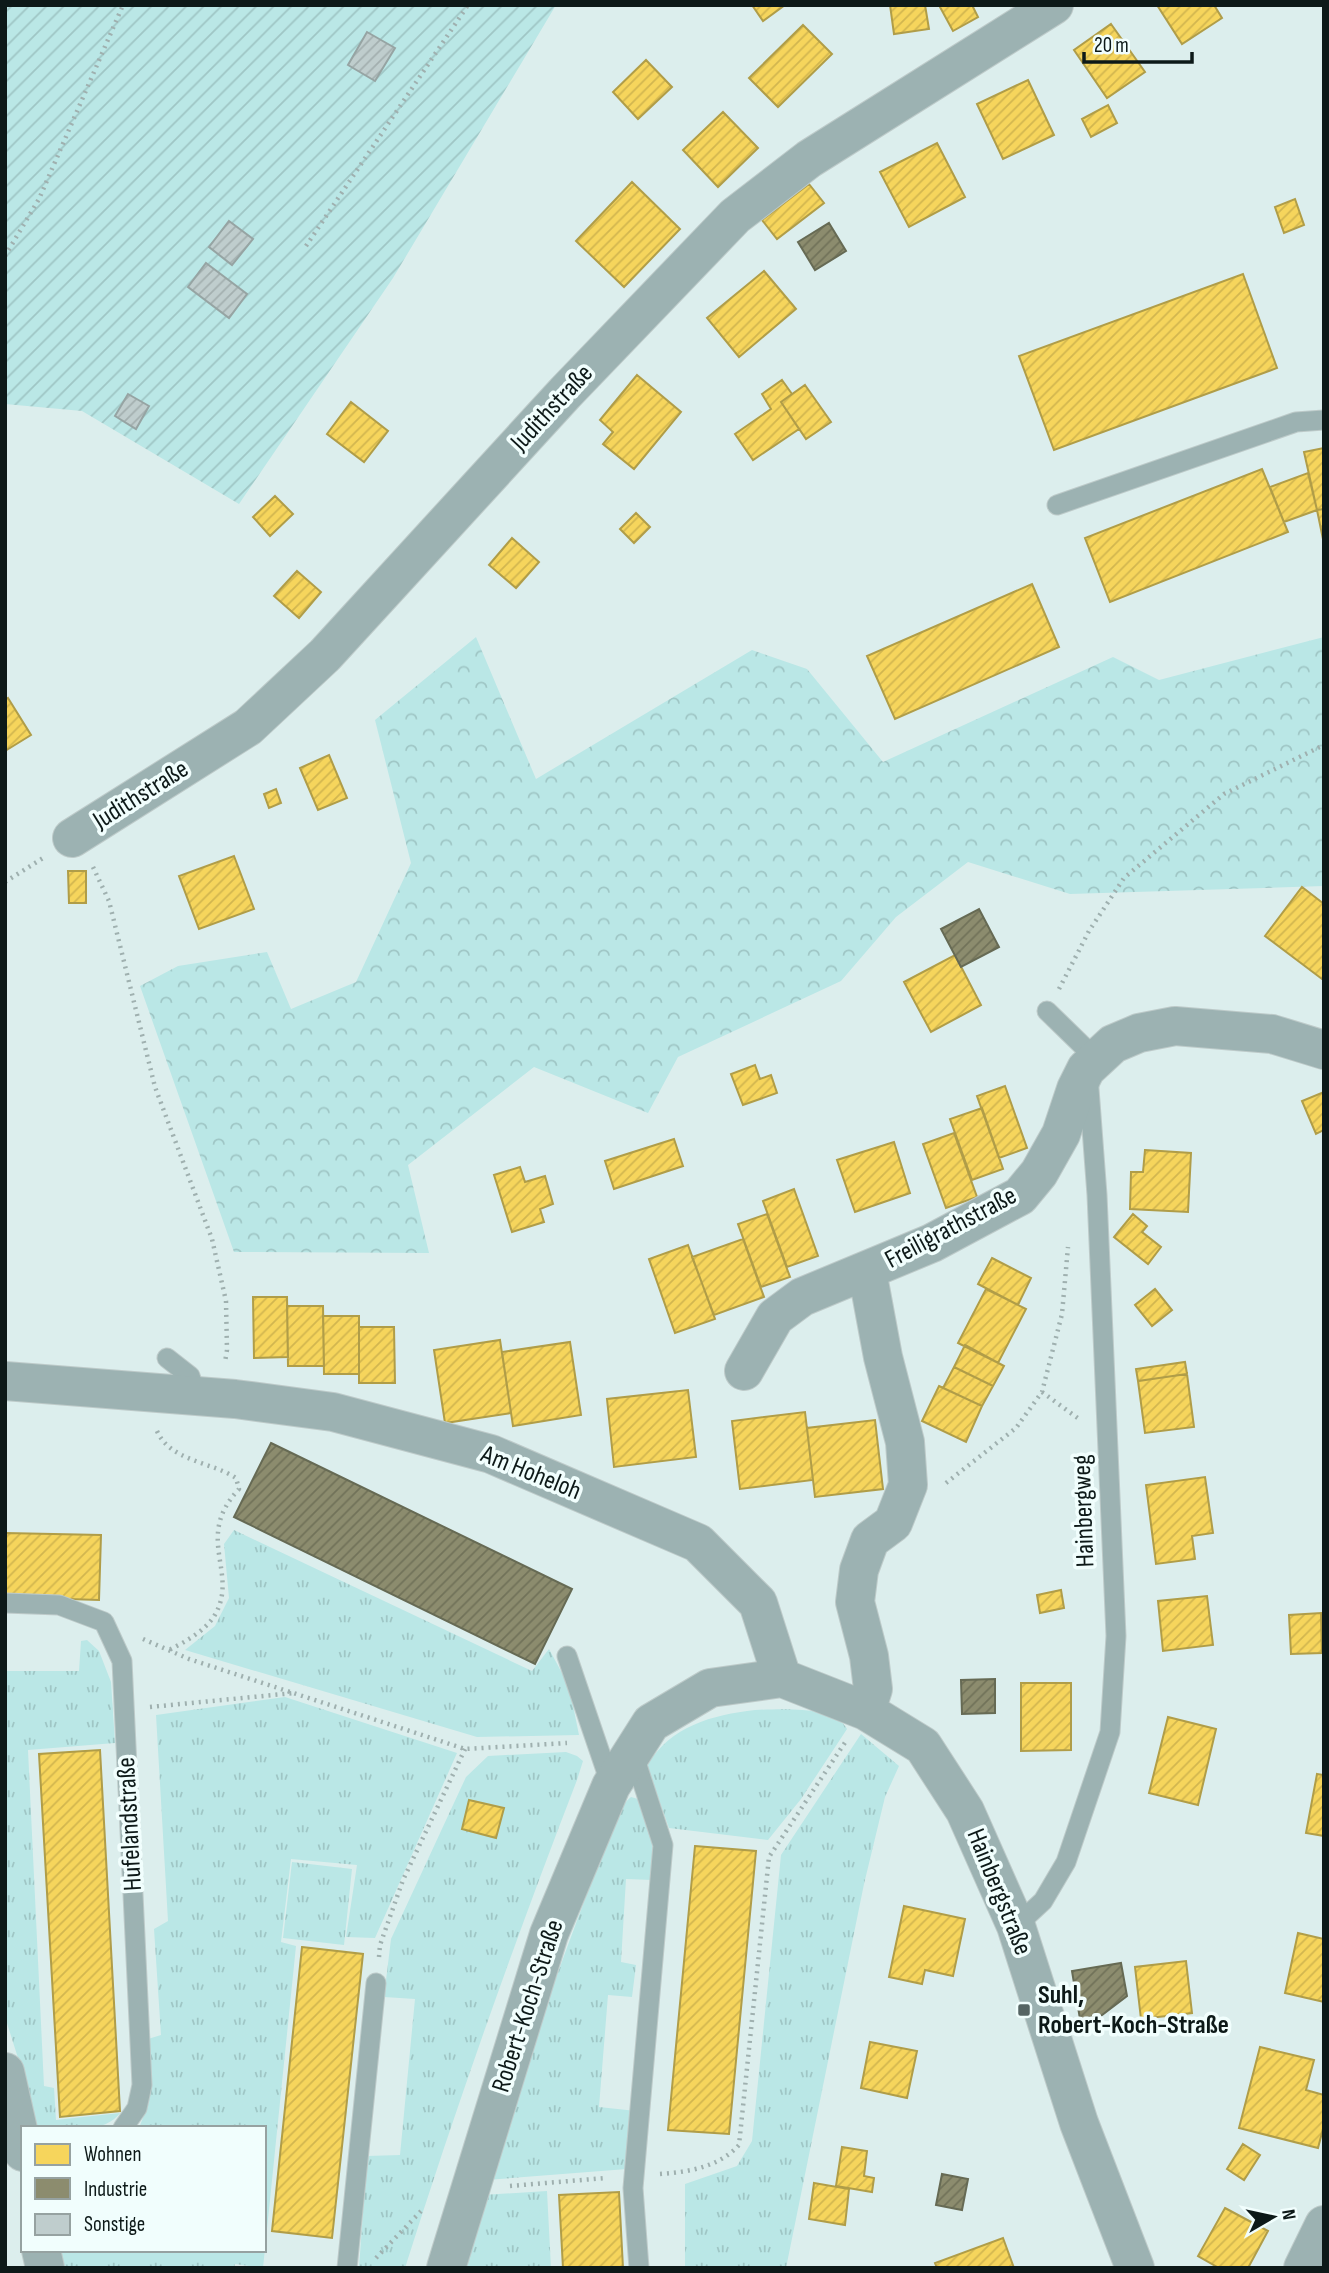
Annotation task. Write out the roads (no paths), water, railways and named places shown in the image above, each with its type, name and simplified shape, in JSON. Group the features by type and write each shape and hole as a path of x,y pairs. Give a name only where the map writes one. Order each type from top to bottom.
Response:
{"street":[{"name":"Judithstraße","path":"72,838 248,727 325,655 565,393 735,216 809,159 1054,5"},
{"name":"Freiligrathstraße","path":"744,1371 775,1317 802,1297 932,1243 1020,1196 1039,1173 1061,1134 1076,1089 1086,1069 1113,1044 1139,1032 1175,1026 1272,1034 1324,1049"},
{"name":"Freiligrathstraße","path":"866,1711 873,1689 869,1656 855,1602 859,1570 870,1540 893,1523 908,1485 905,1442 883,1357 867,1271"},
{"name":"Am Hoheloh","path":"5,1381 175,1383 235,1399 333,1412 491,1454 698,1543 758,1604 782,1678"},
{"name":"Robert-Koch-Straße","path":"446,2268 549,1934 611,1786 651,1723 710,1688 782,1678 866,1711"},
{"name":"Hainbergstraße","path":"866,1711 923,1746 965,1811 1016,1926 1079,2123 1135,2268"},
{"path":"5,2072 21,2143"},
{"path":"1303,2268 1324,2225"}],"lane":[{"path":"1057,505 1296,422 1324,420"},
{"name":"Hainbergweg","path":"1016,1926 1043,1901 1066,1862 1110,1732 1116,1636 1097,1195 1086,1049 1047,1010"},
{"name":"Hufelandstraße","path":"5,1603 59,1605 104,1622 122,1661 142,2085 137,2108 125,2126"},
{"path":"567,1656 611,1786"},
{"path":"633,1753 663,1845 634,2175 639,2268"},
{"path":"347,2265 376,1983"}],"place":[{"name":"Suhl, Robert-Koch-Straße","path":"1024,2010"}]}
